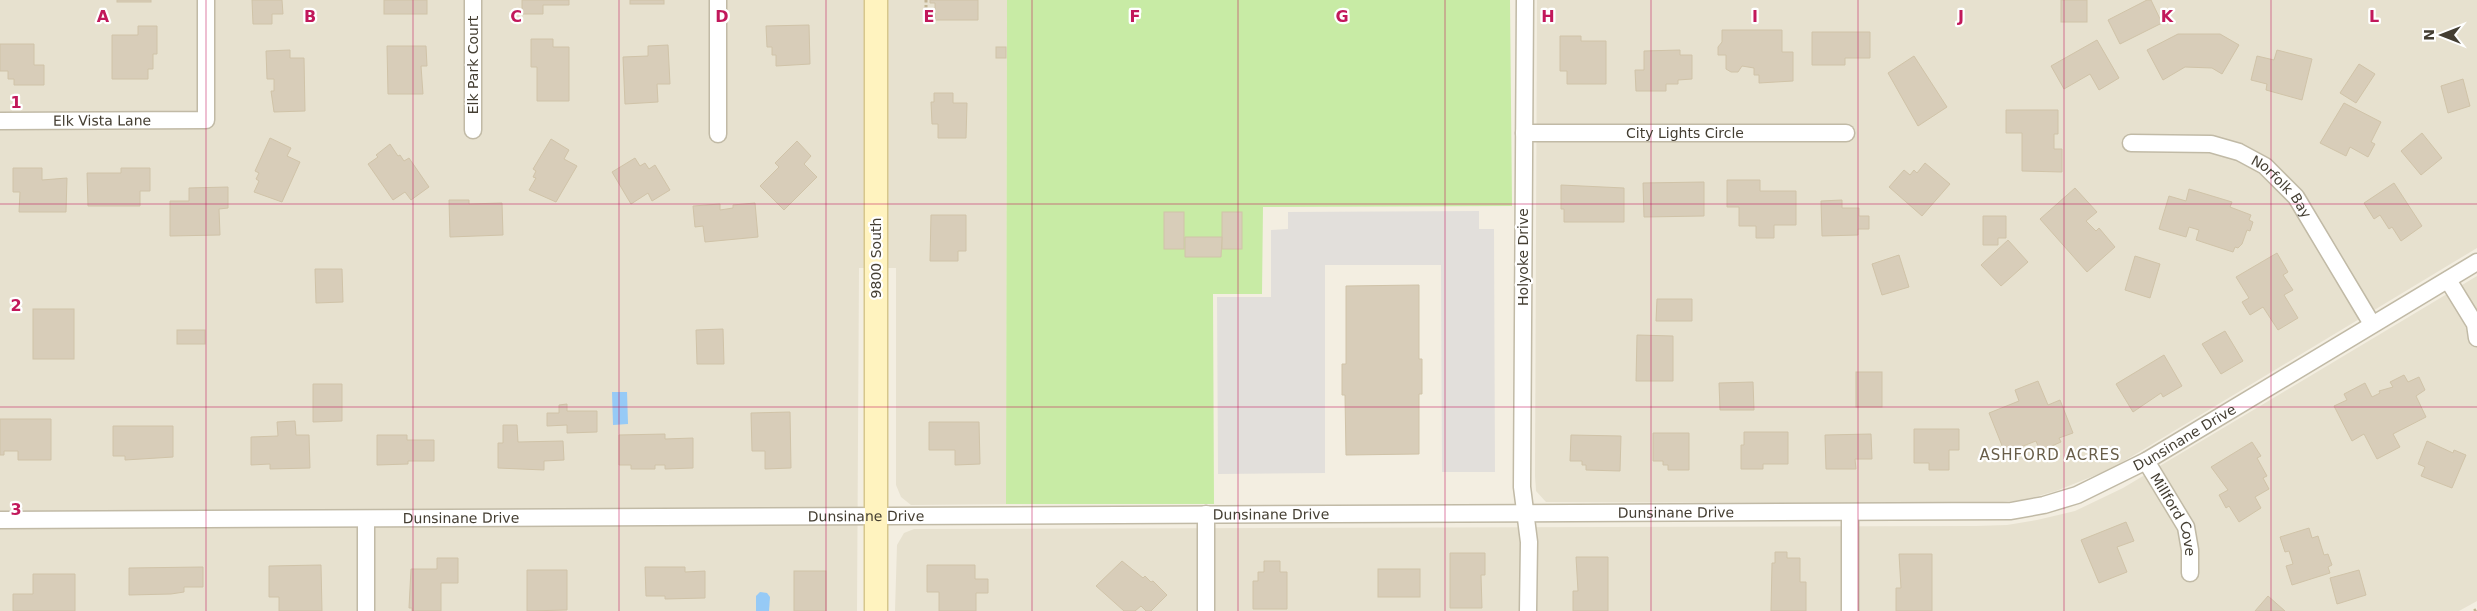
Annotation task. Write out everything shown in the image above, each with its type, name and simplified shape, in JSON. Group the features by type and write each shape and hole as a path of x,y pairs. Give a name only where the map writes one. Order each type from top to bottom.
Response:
{"main road":[{"name":"9800 South","path":"876,0 876,611"}],"street":[{"name":"Elk Vista Lane","path":"0,121 206,120 206,0"},
{"name":"Elk Park Court","path":"472,0 473,130"},
{"path":"718,0 718,134"},
{"name":"Holyoke Drive","path":"1525,0 1522,488 1529,542 1528,611"},
{"name":"City Lights Circle","path":"1524,133 1846,133"},
{"name":"Norfolk Bay","path":"2131,143 2211,144 2239,152 2265,166 2296,197 2372,324"},
{"name":"Dunsinane Drive","path":"0,520 366,520 876,515 2011,511 2044,505 2077,495 2146,461 2477,262"},
{"path":"2448,280 2475,324 2477,338"},
{"name":"Millford Cove","path":"2146,461 2186,528 2190,550 2190,573"},
{"path":"1850,512 1850,611"},
{"path":"1206,514 1206,611"},
{"path":"366,520 366,611"}],"path":[{"path":"926,0 926,22"}],"shaded area":[{"path":"0,0 1007,0 1006,504 911,505 901,497 896,485 896,268 859,268 857,611 0,611"},
{"path":"1537,0 2477,0 2477,248 2111,469 2056,491 2024,500 1982,504 1546,502 1536,491 1535,476"},
{"path":"1479,211 1479,229 1494,229 1495,472 1442,472 1441,265 1325,265 1325,473 1218,474 1217,297 1271,297 1271,230 1288,229 1288,212"},
{"path":"2477,276 2477,601 2459,611 895,611 897,545 904,533 914,529 1976,526 2007,525 2037,520 2075,511 2123,488"}],"green space":[{"path":"1007,0 1510,0 1512,206 1263,207 1262,294 1213,294 1214,504 1006,504"}],"water":[{"path":"612,392 627,392 628,424 613,425"},
{"path":"760,592 767,593 770,597 769,611 756,611 756,596"}],"building":[{"path":"117,0 151,0 151,2 117,2"},
{"path":"252,0 282,0 283,14 272,14 272,24 253,24"},
{"path":"384,0 427,0 427,14 384,14"},
{"path":"522,0 569,0 569,5 543,5 543,14 522,14"},
{"path":"630,0 664,0 664,4 630,4"},
{"path":"930,0 978,0 978,20 935,20 935,3 930,3"},
{"path":"2061,0 2087,0 2087,22 2061,22"},
{"path":"2147,0 2151,0 2162,23 2120,44 2108,20"},
{"path":"809,25 810,64 776,66 776,55 772,55 772,47 767,47 766,26"},
{"path":"138,26 157,26 157,54 153,54 153,69 148,69 148,79 112,79 112,35 138,35"},
{"path":"1722,30 1782,30 1782,52 1793,52 1793,81 1759,83 1759,75 1754,75 1754,68 1742,66 1738,72 1731,72 1726,69 1726,55 1718,55 1718,47 1722,42"},
{"path":"1812,32 1870,32 1870,58 1845,58 1845,65 1812,65"},
{"path":"2178,34 2220,34 2239,45 2222,74 2212,68 2185,67 2163,80 2147,50"},
{"path":"1560,36 1581,36 1581,41 1606,41 1606,84 1567,84 1567,71 1560,71"},
{"path":"531,39 553,39 553,47 569,47 569,101 537,101 537,67 531,67"},
{"path":"2097,40 2119,78 2099,90 2090,74 2064,89 2051,66"},
{"path":"0,44 34,44 34,65 44,65 44,85 14,85 14,79 8,79 8,71 0,71"},
{"path":"668,45 670,84 657,84 658,102 625,104 623,57 648,56 648,46"},
{"path":"387,46 426,46 427,66 421,66 423,94 388,94"},
{"path":"996,47 1006,47 1006,58 996,58"},
{"path":"290,50 290,58 304,58 305,111 274,112 271,91 274,91 274,79 267,79 266,51"},
{"path":"1680,50 1680,55 1692,55 1692,79 1678,80 1678,84 1666,84 1666,91 1636,91 1635,70 1644,70 1644,51"},
{"path":"2277,50 2312,59 2302,100 2266,90 2267,84 2251,80 2257,56 2274,60"},
{"path":"1914,56 1947,107 1918,126 1888,73"},
{"path":"2359,64 2375,74 2356,103 2340,93"},
{"path":"2463,79 2470,106 2448,113 2441,86"},
{"path":"934,93 953,93 953,103 967,103 966,138 938,138 938,124 932,124 931,102 934,102"},
{"path":"2344,103 2381,122 2371,142 2375,144 2368,157 2350,147 2346,156 2320,143"},
{"path":"2006,110 2058,110 2058,134 2054,134 2054,149 2062,149 2062,172 2022,171 2022,133 2006,133"},
{"path":"2422,133 2442,158 2421,175 2401,151"},
{"path":"270,138 291,148 287,156 300,162 282,202 254,192 259,181 256,179 259,173 255,171"},
{"path":"551,139 569,150 564,159 577,166 556,202 529,190 536,178 533,177 536,171 533,169"},
{"path":"797,141 811,156 804,164 817,177 784,210 760,186 779,167 775,163"},
{"path":"390,144 404,161 409,158 429,187 411,200 405,192 393,200 368,164 378,157 376,155"},
{"path":"635,158 640,166 645,163 649,169 655,165 670,190 652,201 648,193 631,204 612,172"},
{"path":"1925,163 1950,184 1922,216 1889,187 1904,170 1910,175 1914,170 1917,173"},
{"path":"13,168 42,168 42,180 67,178 66,212 19,212 20,192 13,192"},
{"path":"121,168 150,168 150,191 140,191 140,206 88,206 87,173 121,173"},
{"path":"1727,180 1760,180 1760,191 1796,191 1796,225 1774,225 1774,238 1756,238 1756,226 1739,226 1739,207 1727,207"},
{"path":"1704,182 1704,216 1644,217 1643,183"},
{"path":"2394,183 2422,226 2401,241 2392,227 2389,229 2380,215 2374,219 2364,203"},
{"path":"1561,185 1624,188 1624,222 1564,222 1564,209 1561,209"},
{"path":"228,187 228,208 219,209 220,235 170,236 170,201 189,201 189,188"},
{"path":"2075,188 2097,212 2086,221 2096,231 2099,228 2115,247 2087,272 2040,219"},
{"path":"2189,189 2232,202 2230,207 2251,215 2249,220 2253,222 2250,231 2247,230 2242,244 2238,248 2235,247 2233,252 2196,240 2199,230 2189,227 2186,237 2159,229 2169,196 2186,201"},
{"path":"449,200 469,200 469,204 502,203 503,235 450,237"},
{"path":"1842,200 1842,208 1859,208 1859,216 1869,216 1869,229 1858,229 1858,235 1822,236 1821,201"},
{"path":"755,203 758,237 705,242 703,226 695,227 693,206 720,204 720,210 733,208 733,205"},
{"path":"1164,212 1184,212 1184,249 1164,249"},
{"path":"1222,212 1242,212 1242,249 1222,249"},
{"path":"931,215 966,215 966,251 958,251 958,261 930,261"},
{"path":"1983,216 2006,216 2006,238 1998,238 1998,245 1983,245"},
{"path":"1185,237 1222,237 1221,257 1185,257"},
{"path":"2008,240 2028,262 2001,286 1981,265"},
{"path":"2277,253 2288,272 2283,275 2293,290 2284,295 2298,318 2278,330 2263,307 2250,315 2242,302 2249,298 2236,277"},
{"path":"1899,255 1909,287 1882,295 1872,264"},
{"path":"2135,256 2160,264 2150,298 2125,290"},
{"path":"315,269 342,269 343,302 316,303"},
{"path":"1419,285 1419,359 1422,359 1422,394 1419,394 1419,454 1346,455 1345,395 1342,395 1342,364 1346,364 1346,286"},
{"path":"1657,299 1692,299 1692,321 1656,321"},
{"path":"33,309 74,309 74,359 33,359"},
{"path":"723,329 724,364 697,364 696,330"},
{"path":"177,330 205,330 205,344 177,344"},
{"path":"2225,331 2243,361 2221,374 2202,344"},
{"path":"1637,335 1673,336 1673,381 1636,381"},
{"path":"2164,355 2182,386 2163,397 2161,393 2133,412 2116,384"},
{"path":"1856,372 1882,372 1882,407 1856,407"},
{"path":"2404,375 2408,382 2419,377 2425,390 2416,396 2426,417 2393,434 2400,447 2377,459 2364,434 2352,441 2334,406 2347,400 2344,394 2365,383 2372,397 2380,393 2379,391 2393,387 2390,382"},
{"path":"2038,381 2048,405 2060,400 2073,433 2059,438 2061,442 2040,451 2036,441 2005,453 1989,413 2019,401 2015,390"},
{"path":"1753,382 1754,410 1720,410 1719,383"},
{"path":"313,384 342,384 342,421 313,422"},
{"path":"567,404 567,411 597,411 597,432 567,433 567,425 547,426 547,413 559,413 559,405"},
{"path":"790,412 791,468 765,469 765,451 752,451 751,413"},
{"path":"0,419 51,419 51,460 18,460 18,451 4,451 4,455 0,455"},
{"path":"295,421 296,435 309,435 310,468 270,469 270,464 251,465 251,437 278,436 277,422"},
{"path":"929,422 979,422 980,464 955,465 955,450 929,450"},
{"path":"503,425 517,425 518,442 563,441 564,460 544,461 544,470 498,468 498,443 503,443"},
{"path":"113,426 173,426 173,457 125,460 125,456 113,456"},
{"path":"1914,429 1959,429 1959,450 1949,450 1949,470 1929,470 1929,463 1914,463"},
{"path":"1744,432 1788,432 1788,464 1763,464 1763,469 1741,469 1741,445 1744,445"},
{"path":"1653,433 1689,433 1689,470 1668,470 1668,465 1663,465 1663,461 1653,461"},
{"path":"665,434 665,439 693,438 693,468 665,469 665,465 655,465 655,469 631,469 631,465 619,465 619,435"},
{"path":"1871,434 1872,459 1855,459 1856,469 1826,469 1825,435"},
{"path":"377,435 407,435 407,440 434,440 434,461 408,461 408,464 377,465"},
{"path":"1571,435 1621,436 1620,471 1586,470 1586,465 1582,465 1582,461 1570,461"},
{"path":"2427,441 2453,453 2454,450 2466,455 2452,488 2421,476 2425,467 2418,464"},
{"path":"2252,442 2261,456 2257,458 2267,476 2263,478 2269,489 2255,497 2261,508 2239,522 2229,506 2226,508 2219,495 2228,490 2211,467"},
{"path":"2126,522 2134,541 2117,547 2127,572 2099,583 2081,540"},
{"path":"2309,528 2312,538 2318,536 2324,555 2328,554 2332,565 2328,567 2330,573 2292,585 2286,566 2293,564 2289,551 2285,552 2280,537"},
{"path":"1775,552 1787,552 1787,558 1800,558 1800,582 1806,582 1806,611 1771,611 1772,563 1775,563"},
{"path":"1450,553 1485,553 1485,575 1481,575 1482,608 1450,608"},
{"path":"1899,554 1932,554 1932,611 1896,611 1896,588 1901,588"},
{"path":"1576,557 1608,557 1608,611 1573,611 1573,591 1578,591"},
{"path":"437,558 458,558 458,583 441,583 441,611 412,611 412,608 409,608 411,569 437,569"},
{"path":"1122,561 1143,578 1145,576 1151,582 1153,581 1167,595 1151,611 1146,611 1141,606 1135,611 1124,611 1096,586"},
{"path":"1264,561 1280,561 1280,572 1287,572 1287,609 1253,609 1253,581 1258,581 1258,572 1264,572"},
{"path":"321,565 322,611 279,611 279,597 269,597 269,566"},
{"path":"927,565 975,565 975,579 988,579 988,593 976,593 976,611 939,611 939,592 927,592"},
{"path":"203,567 203,587 184,587 184,592 171,594 129,595 129,568"},
{"path":"645,567 685,567 685,572 705,571 705,598 665,599 665,596 646,596"},
{"path":"1378,569 1420,569 1420,597 1378,597"},
{"path":"527,570 567,570 567,610 527,611"},
{"path":"2359,570 2366,595 2337,604 2330,578"},
{"path":"794,571 826,571 826,611 794,611"},
{"path":"33,574 75,574 75,611 13,611 13,594 33,594"},
{"path":"2268,596 2285,611 2255,611"}],"district":[{"name":"ASHFORD ACRES","path":"2050,455"}]}
